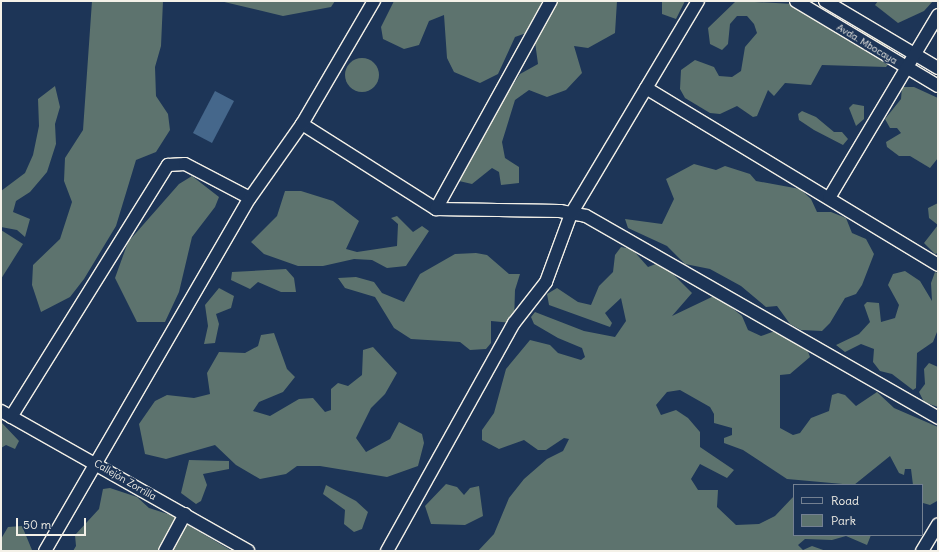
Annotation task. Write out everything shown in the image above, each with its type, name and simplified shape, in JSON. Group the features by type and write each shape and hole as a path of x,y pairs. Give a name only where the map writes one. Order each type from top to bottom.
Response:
{"street":[{"path":"45,551 250,198 302,124 374,1"},
{"path":"436,210 551,1"},
{"path":"387,551 514,323 546,282 571,214 698,1"},
{"name":"Avda. Mbocaya","path":"796,1 938,86"},
{"path":"825,1 938,68"},
{"path":"829,198 938,15"},
{"path":"646,88 938,265"},
{"path":"302,124 436,210 560,211 586,216 938,418"},
{"path":"6,414 168,165 185,164 250,198"},
{"name":"Callejón Zorrilla","path":"6,414 96,463 248,551"},
{"path":"165,551 185,514"},
{"path":"922,551 938,524"}],"green space":[{"path":"92,1 163,1 161,46 155,67 156,96 168,114 170,130 156,152 136,160 116,226 84,279 70,297 41,312 32,285 33,265 60,239 72,202 64,181 65,158 83,130"},
{"path":"220,1 335,1 331,7 283,16"},
{"path":"394,1 542,1 532,31 515,37 498,74 480,83 454,72 447,58 444,15 429,21 419,45 404,49 383,39 381,27"},
{"path":"552,1 617,1 615,33 588,48 574,46 582,73 566,90 547,97 529,90 515,100 502,142 505,158 519,167 519,183 501,185 499,172 492,168 472,184 459,181 471,153 520,74 538,64 535,42"},
{"path":"662,1 685,1 676,19 662,14"},
{"path":"736,1 794,4 840,33 863,30 882,40 895,55 886,67 822,65 811,85 785,83 774,96 768,90 757,116 753,117 737,106 720,114 710,113 685,98 680,89 681,70 695,60 714,67 719,76 732,77 741,71 745,47 757,33 754,24 747,16 737,16 730,24 728,44 722,50 710,44 708,28"},
{"path":"878,1 933,1 924,11 898,23 875,5"},
{"path":"359,58 365,58 374,63 378,69 378,81 374,87 365,92 359,92 350,87 345,78 345,72 350,63"},
{"path":"55,86 60,107 55,124 56,144 47,172 30,192 16,201 13,212 30,219 25,237 17,230 1,227 1,191 25,173 33,155 39,126 38,99"},
{"path":"902,87 914,87 938,98 938,158 930,168 910,156 899,156 887,147 886,142 901,133 897,128 890,128 885,119 901,99"},
{"path":"853,104 864,106 864,119 856,126 849,108"},
{"path":"802,111 816,117 834,132 842,132 848,139 843,145 814,130 799,120 798,114"},
{"path":"694,164 716,170 725,166 750,174 756,181 800,189 811,199 817,212 831,212 846,218 852,233 866,239 874,254 862,285 856,294 845,298 830,323 822,331 801,330 790,324 777,306 766,307 741,286 710,269 685,264 667,246 628,228 625,219 662,224 674,199 666,179"},
{"path":"192,176 219,197 215,207 192,237 179,292 165,322 137,322 115,278 128,242 179,184"},
{"path":"285,191 301,191 333,201 359,221 346,249 357,252 397,246 398,224 391,218 397,216 413,232 422,226 429,231 406,266 387,268 372,260 354,259 323,266 298,266 264,254 251,242 277,216"},
{"path":"938,203 938,225 929,218 928,208"},
{"path":"938,225 938,253 935,254 924,243"},
{"path":"1,230 23,244 1,279"},
{"path":"621,247 632,249 648,267 661,262 692,293 672,316 716,295 742,316 748,330 761,336 783,328 806,346 810,357 790,374 780,375 780,428 793,435 800,433 811,418 829,411 832,395 838,393 845,395 856,406 877,392 894,408 938,427 937,501 930,505 923,503 923,484 913,484 911,469 905,469 904,475 899,473 890,456 855,484 787,479 743,450 724,443 724,438 732,435 732,428 714,423 714,414 710,407 680,390 667,392 656,405 661,415 676,410 688,418 700,432 700,447 734,470 727,478 700,464 691,479 698,490 718,490 717,507 736,525 759,524 775,516 793,497 793,536 846,536 832,540 805,539 798,545 803,550 812,546 826,551 478,551 494,534 509,498 524,479 547,459 563,451 569,439 564,438 546,450 538,450 524,440 499,449 482,440 482,430 494,413 506,369 530,340 550,345 558,353 581,360 585,357 582,348 558,338 534,324 531,317 535,312 584,331 615,337 626,321 621,298 605,313 612,323 610,327 549,305 547,294 557,288 578,302 591,305 599,286 613,272 615,255"},
{"path":"476,253 487,255 509,274 520,274 515,290 514,323 491,321 491,343 486,349 470,350 460,342 411,339 394,328 375,297 345,288 338,278 356,277 374,282 382,293 404,302 420,274 455,254"},
{"path":"286,269 294,278 296,292 281,292 258,282 250,289 231,280 232,272"},
{"path":"905,271 920,281 932,301 931,283 935,272 938,273 937,332 933,342 917,353 916,388 913,390 892,374 880,371 873,362 874,349 861,344 845,352 836,345 859,334 870,322 864,305 867,302 879,303 881,322 895,318 899,305 888,285 893,274"},
{"path":"219,288 234,296 231,308 216,314 219,324 215,343 204,344 208,326 205,305"},
{"path":"274,333 287,369 295,377 283,392 259,402 253,411 270,416 299,399 313,398 325,412 331,410 331,389 338,383 348,386 362,375 363,350 373,347 397,373 385,394 371,408 356,438 366,452 390,439 399,422 422,434 424,443 418,466 387,477 320,466 297,466 286,474 260,479 236,465 215,445 166,459 145,454 139,424 155,401 167,395 194,398 210,394 207,373 219,352 245,353 258,346 261,335"},
{"path":"929,363 938,367 938,407 924,402 919,392 925,384 924,369"},
{"path":"1,422 19,441 15,449 6,445 1,448"},
{"path":"189,460 229,461 229,469 203,474 207,485 201,501 196,504 181,493"},
{"path":"446,484 457,487 464,495 470,488 479,486 483,516 465,525 431,524 425,506"},
{"path":"326,485 356,501 368,512 362,529 354,532 344,524 345,510 323,494"},
{"path":"110,488 137,497 149,508 171,515 232,551 73,551 76,546 75,535 99,509 103,489"},
{"path":"22,526 32,550 1,551 1,539 8,527"},
{"path":"846,536 871,536 867,545"}],"water":[{"path":"215,91 234,101 212,143 193,133"}]}
